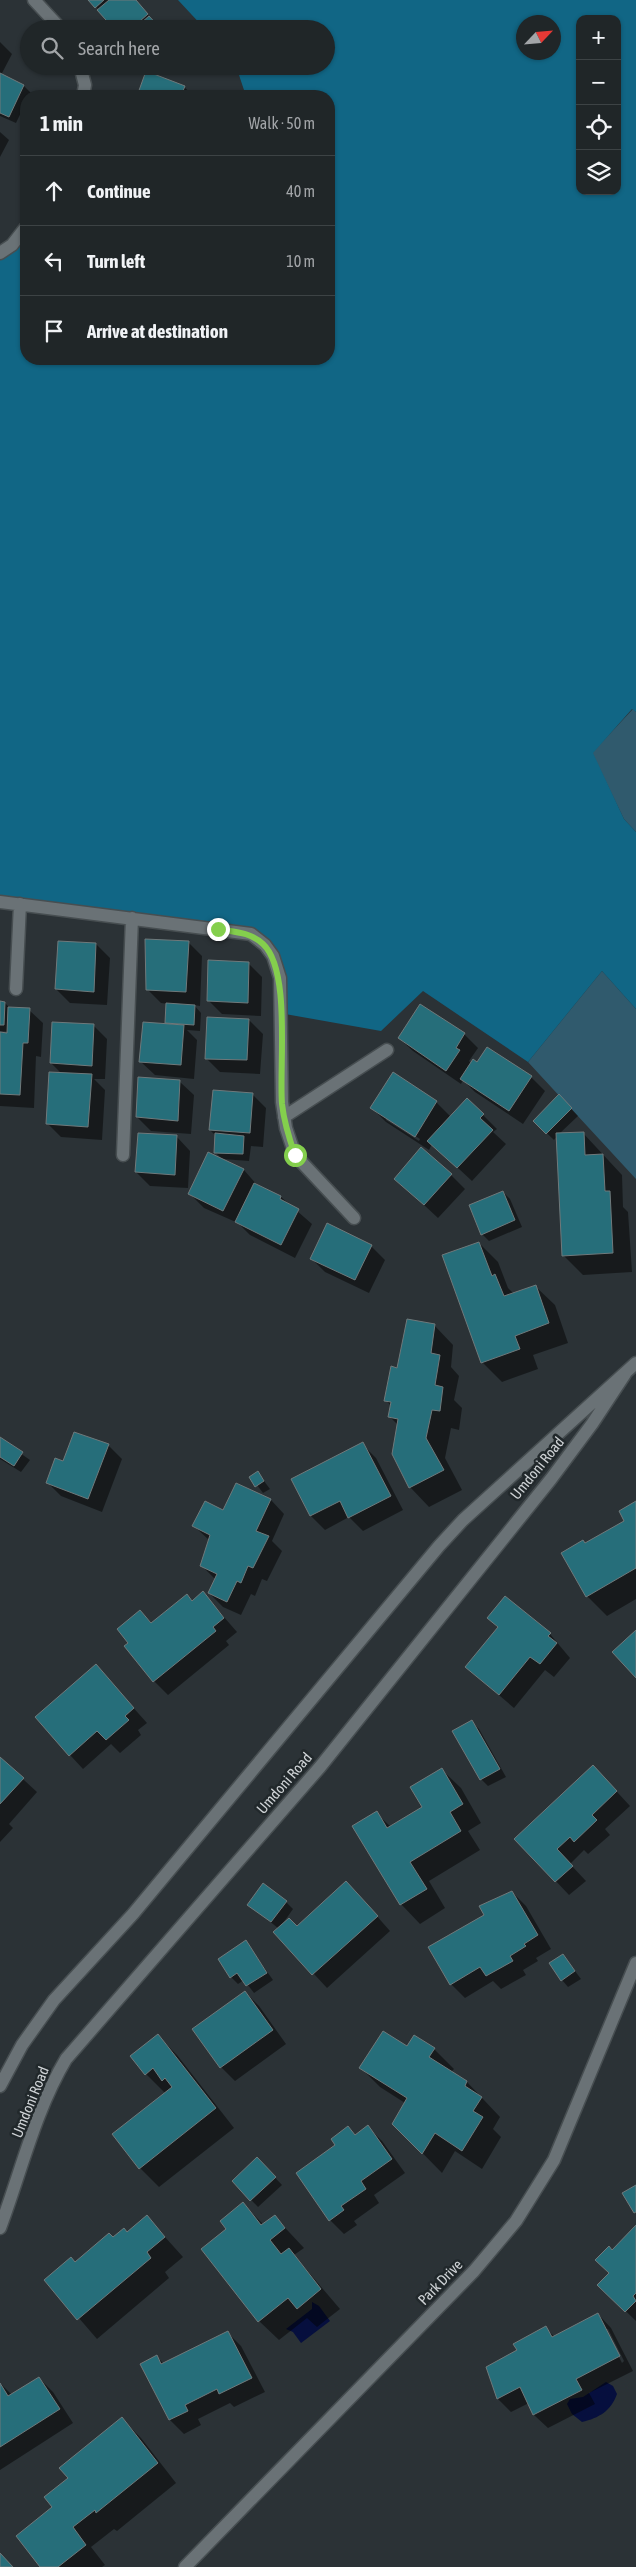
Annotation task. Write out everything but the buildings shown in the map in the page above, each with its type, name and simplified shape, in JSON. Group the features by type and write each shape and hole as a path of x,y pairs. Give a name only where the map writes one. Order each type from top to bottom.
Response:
{"street":[{"path":"34,0 53,20"},
{"path":"82,75 84,90"},
{"path":"0,253 12,245 20,235"},
{"path":"0,902 251,934 265,945 273,956 280,978 284,1117 295,1155 354,1218"},
{"path":"16,989 20,904"},
{"path":"123,1155 132,918"},
{"path":"284,1117 388,1050"},
{"name":"Umdoni Road","path":"0,2086 22,2045 54,2000 133,1914 439,1546 463,1520 636,1363"},
{"name":"Umdoni Road","path":"0,2228 42,2108 53,2081 66,2059 320,1767 418,1647 511,1525 551,1479 592,1424 625,1374"},
{"name":"Park Drive","path":"185,2567 474,2271 516,2221 554,2160 636,1964"}],"shaded area":[{"path":"178,0 636,0 636,712 632,709 593,753 624,819 636,832 636,1009 602,971 528,1062 423,991 381,1031 285,1014 282,972 251,929 0,901 0,260 20,241 20,365 335,365 335,90 244,90 239,75 335,75 335,20 197,20"},
{"path":"633,709 636,712 636,832 624,819 592,753"},
{"path":"602,971 636,1009 636,1179 528,1062"},
{"path":"312,2302 319,2306 330,2321 301,2343 293,2332 286,2329 312,2309"},
{"path":"606,2382 613,2386 617,2394 604,2413 582,2422 572,2414 567,2404 570,2399 583,2397"}],"route":[{"path":"218,929 251,934 265,945 273,956 280,978 282,1102 286,1128 295,1155"}]}
